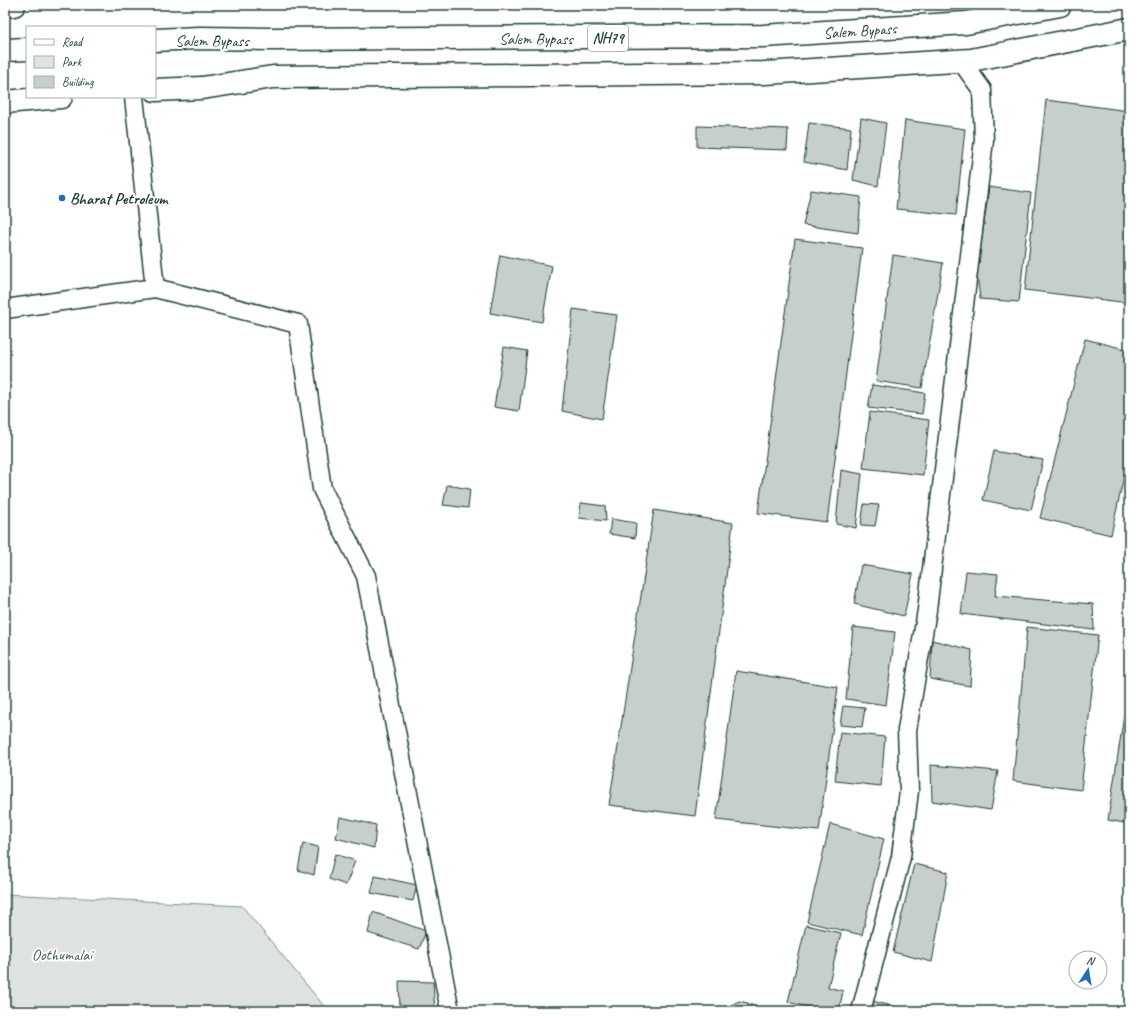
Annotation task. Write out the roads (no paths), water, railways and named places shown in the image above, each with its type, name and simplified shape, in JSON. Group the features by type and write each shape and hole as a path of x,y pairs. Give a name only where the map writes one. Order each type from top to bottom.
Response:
{"main road":[{"path":"5,6 14,5"},
{"name":"Salem Bypass","path":"156,40 199,38 304,39 763,36 966,23 1060,5"},
{"path":"156,90 202,88 273,77 765,73 961,61 1129,29"},
{"path":"5,50 26,49"},
{"path":"5,102 50,98"}],"street":[{"path":"861,1011 901,857 909,791 907,730 927,610 984,140 982,90 961,61"},
{"path":"134,98 155,288"},
{"path":"5,309 155,288 298,324 322,489 366,576 450,1011"}],"place":[{"name":"Bharat Petroleum","path":"62,198"}],"park label":[{"name":"Oothumalai","path":"62,954"}]}
